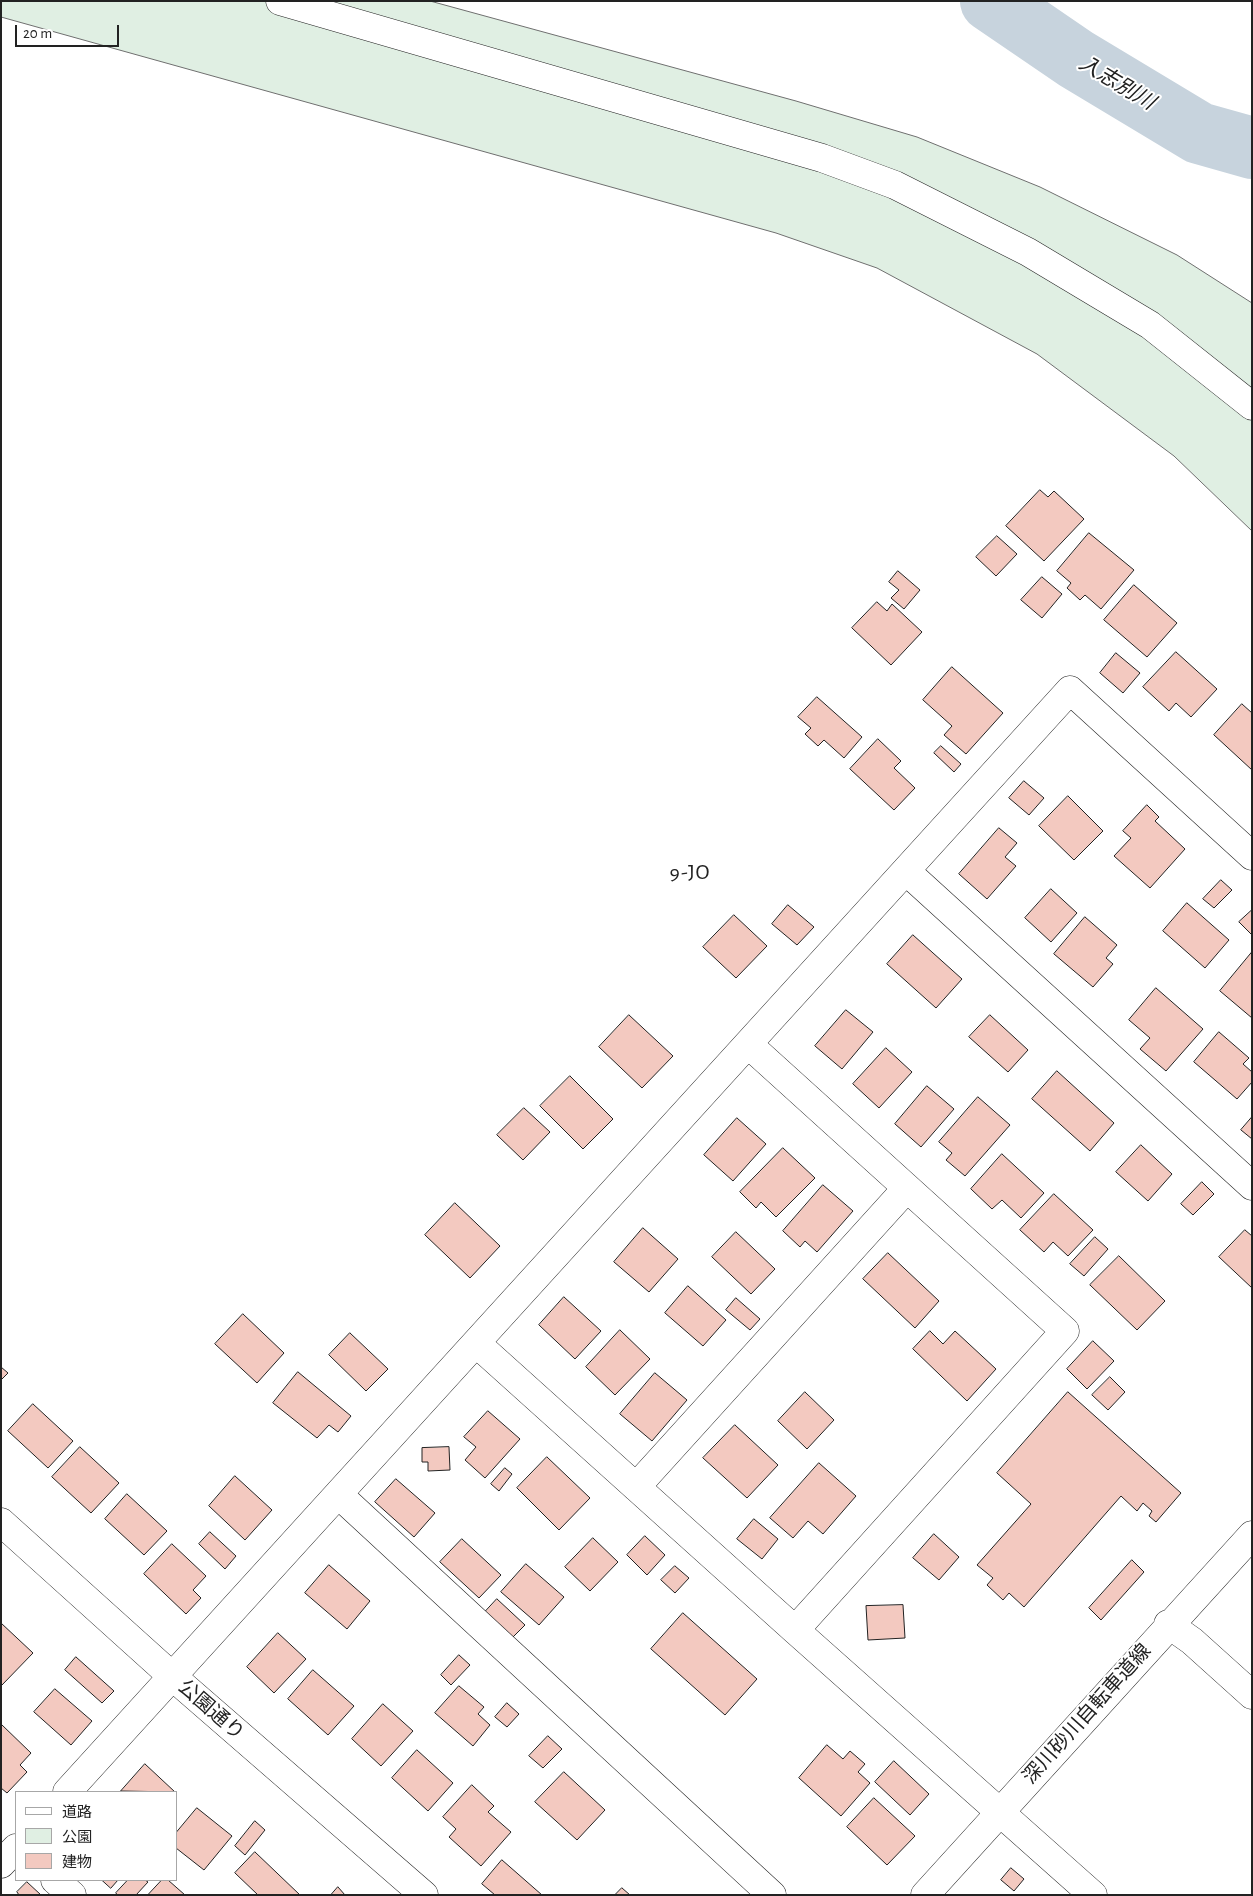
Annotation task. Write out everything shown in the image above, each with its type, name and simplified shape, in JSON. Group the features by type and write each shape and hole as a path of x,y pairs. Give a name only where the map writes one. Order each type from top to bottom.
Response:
{"street":[{"path":"280,1 822,158 895,185 1028,252 1150,325 1252,406"},
{"path":"68,1791 1070,690 1252,856"},
{"path":"906,871 1252,1186"},
{"path":"748,1044 1065,1331 794,1630"},
{"path":"636,1487 907,1188"},
{"path":"476,1343 794,1630 1093,1895"},
{"path":"339,1495 772,1895"},
{"name":"公園通り","path":"1,1522 173,1677 424,1895"},
{"name":"深川砂川自転車道線","path":"925,1895 1168,1624 1252,1535"},
{"path":"1168,1624 1192,1641 1252,1695"},
{"path":"1,1864 15,1849"},
{"path":"56,1881 72,1895"}],"green space":[{"path":"1,1 430,1 796,101 917,137 1040,187 1177,255 1252,303 1252,531 1174,456 1037,354 877,268 776,233 1,17"}],"building":[{"path":"1040,490 1048,497 1054,491 1084,519 1044,561 1006,526"},
{"path":"1089,533 1134,570 1101,609 1085,595 1080,600 1067,588 1071,583 1057,571"},
{"path":"997,536 1017,554 996,576 976,557"},
{"path":"898,571 920,590 904,609 891,598 899,590 889,582"},
{"path":"1042,577 1062,594 1042,618 1021,600"},
{"path":"1134,585 1177,623 1147,657 1104,620"},
{"path":"877,602 887,611 892,604 922,632 891,665 852,628"},
{"path":"1176,652 1217,689 1191,717 1176,703 1169,711 1143,687"},
{"path":"1116,653 1140,673 1123,693 1100,673"},
{"path":"952,667 1003,713 966,754 944,735 952,726 923,700"},
{"path":"817,697 862,737 844,758 824,740 818,746 805,734 811,728 798,717"},
{"path":"1242,704 1252,713 1252,770 1214,735"},
{"path":"878,739 901,761 894,768 915,788 894,810 850,769"},
{"path":"941,746 961,764 954,772 934,753"},
{"path":"1024,781 1044,798 1029,815 1009,798"},
{"path":"1068,796 1103,831 1074,860 1039,826"},
{"path":"1147,805 1159,817 1155,821 1185,849 1150,888 1114,856 1131,838 1123,831"},
{"path":"999,828 1017,843 1005,857 1016,866 987,899 959,874"},
{"path":"1221,880 1232,890 1214,908 1203,899"},
{"path":"1051,889 1077,913 1051,942 1025,918"},
{"path":"1187,903 1229,940 1205,968 1163,931"},
{"path":"788,905 814,927 797,945 772,924"},
{"path":"1252,910 1252,933 1251,934 1239,922"},
{"path":"734,915 767,946 736,978 703,947"},
{"path":"1085,917 1117,945 1106,958 1113,964 1093,987 1054,954"},
{"path":"913,935 962,979 936,1008 887,964"},
{"path":"1252,952 1252,1018 1220,991"},
{"path":"1156,988 1203,1029 1166,1071 1140,1049 1150,1038 1129,1020"},
{"path":"846,1010 873,1032 842,1069 815,1046"},
{"path":"629,1015 673,1056 642,1088 599,1047"},
{"path":"990,1015 1028,1050 1008,1072 969,1037"},
{"path":"1219,1032 1249,1058 1243,1064 1252,1072 1252,1082 1237,1099 1194,1062"},
{"path":"886,1048 912,1072 879,1108 853,1084"},
{"path":"1057,1071 1114,1123 1090,1151 1032,1099"},
{"path":"570,1076 613,1119 583,1149 540,1106"},
{"path":"927,1086 954,1109 921,1147 895,1124"},
{"path":"978,1097 1010,1125 965,1176 946,1160 952,1153 939,1142"},
{"path":"524,1108 550,1132 523,1160 497,1135"},
{"path":"1252,1117 1252,1139 1241,1130"},
{"path":"737,1118 766,1144 733,1181 704,1155"},
{"path":"1141,1145 1172,1174 1148,1201 1116,1172"},
{"path":"783,1148 815,1178 776,1217 761,1202 756,1208 740,1192"},
{"path":"1002,1154 1044,1193 1021,1218 1002,1200 992,1209 971,1189"},
{"path":"1202,1182 1214,1194 1193,1215 1181,1204"},
{"path":"823,1185 853,1211 817,1252 805,1241 800,1247 783,1231"},
{"path":"1054,1194 1093,1230 1068,1256 1053,1242 1044,1252 1020,1230"},
{"path":"455,1203 500,1246 470,1278 425,1235"},
{"path":"643,1228 678,1259 649,1292 614,1262"},
{"path":"1245,1230 1252,1236 1252,1288 1219,1257"},
{"path":"736,1232 775,1269 751,1294 712,1257"},
{"path":"1095,1237 1108,1249 1084,1276 1070,1264"},
{"path":"888,1253 939,1301 915,1328 863,1279"},
{"path":"1119,1256 1165,1301 1137,1330 1090,1285"},
{"path":"688,1286 726,1320 703,1346 665,1313"},
{"path":"564,1297 601,1331 575,1359 539,1325"},
{"path":"736,1298 760,1319 750,1330 726,1310"},
{"path":"243,1314 284,1353 257,1383 215,1344"},
{"path":"620,1330 650,1359 615,1395 586,1367"},
{"path":"930,1331 943,1344 955,1331 996,1369 967,1401 913,1349"},
{"path":"350,1333 388,1369 366,1391 329,1355"},
{"path":"1093,1341 1114,1361 1087,1389 1067,1369"},
{"path":"1,1367 8,1373 1,1380"},
{"path":"298,1372 351,1416 338,1432 329,1425 317,1438 273,1403"},
{"path":"655,1373 687,1400 652,1441 620,1414"},
{"path":"1110,1377 1125,1392 1108,1410 1092,1395"},
{"path":"805,1392 834,1420 807,1449 778,1421"},
{"path":"1068,1392 1181,1493 1156,1522 1149,1516 1152,1511 1143,1503 1137,1511 1121,1496 1024,1607 1009,1593 1003,1600 987,1585 993,1578 977,1565 1031,1504 997,1473"},
{"path":"33,1404 73,1441 48,1468 8,1431"},
{"path":"488,1411 520,1439 485,1478 465,1460 476,1447 464,1437"},
{"path":"735,1425 778,1465 747,1498 703,1458"},
{"path":"80,1447 119,1483 91,1513 52,1477"},
{"path":"449,1447 450,1470 428,1471 428,1462 422,1462 422,1448"},
{"path":"547,1457 590,1498 559,1530 517,1488"},
{"path":"819,1463 856,1496 823,1534 808,1521 793,1538 770,1518"},
{"path":"505,1468 512,1474 499,1491 491,1484"},
{"path":"235,1476 272,1510 245,1540 209,1506"},
{"path":"396,1479 435,1513 414,1537 375,1502"},
{"path":"127,1494 167,1531 144,1555 105,1519"},
{"path":"754,1519 778,1539 762,1559 737,1539"},
{"path":"210,1532 236,1556 225,1569 199,1544"},
{"path":"934,1534 959,1557 939,1580 913,1558"},
{"path":"645,1536 665,1555 647,1575 627,1555"},
{"path":"593,1538 618,1562 590,1591 565,1567"},
{"path":"462,1539 501,1575 479,1598 440,1562"},
{"path":"172,1544 206,1576 193,1590 201,1598 186,1614 144,1574"},
{"path":"1132,1560 1144,1572 1101,1620 1089,1608"},
{"path":"526,1564 564,1597 539,1625 501,1592"},
{"path":"329,1565 370,1601 347,1629 305,1593"},
{"path":"675,1566 689,1578 675,1593 661,1580"},
{"path":"497,1599 525,1625 513,1637 485,1612"},
{"path":"903,1605 905,1638 868,1640 866,1606"},
{"path":"683,1613 757,1679 725,1715 651,1649"},
{"path":"1,1623 33,1653 2,1685 1,1684"},
{"path":"278,1633 306,1659 274,1693 247,1667"},
{"path":"459,1655 470,1665 451,1685 441,1675"},
{"path":"76,1657 114,1691 102,1703 65,1670"},
{"path":"313,1670 354,1706 328,1735 288,1699"},
{"path":"459,1686 484,1707 478,1714 490,1725 473,1746 435,1713"},
{"path":"55,1689 92,1721 71,1745 34,1712"},
{"path":"507,1703 519,1714 507,1727 495,1717"},
{"path":"383,1704 413,1731 381,1766 352,1739"},
{"path":"1,1724 31,1753 20,1765 27,1772 7,1793 1,1788"},
{"path":"548,1736 562,1749 543,1768 529,1756"},
{"path":"827,1745 843,1759 850,1751 865,1764 858,1772 870,1783 841,1816 799,1778"},
{"path":"417,1750 453,1783 428,1811 392,1778"},
{"path":"894,1761 929,1794 910,1815 875,1782"},
{"path":"145,1764 174,1791 121,1791"},
{"path":"564,1772 605,1810 577,1840 535,1802"},
{"path":"472,1785 494,1806 488,1812 511,1832 481,1866 449,1837 456,1829 443,1817"},
{"path":"874,1798 915,1836 887,1865 847,1827"},
{"path":"197,1808 232,1836 204,1870 178,1850 178,1831"},
{"path":"255,1821 265,1830 245,1855 235,1846"},
{"path":"255,1852 300,1895 258,1895 235,1873"},
{"path":"502,1860 542,1895 495,1895 482,1884"},
{"path":"1011,1868 1024,1879 1014,1891 1001,1880"},
{"path":"103,1881 117,1881 111,1888"},
{"path":"127,1881 148,1882 136,1895 117,1895 116,1893"},
{"path":"161,1881 169,1881 185,1895 148,1895"},
{"path":"27,1882 41,1895 19,1895 17,1892"},
{"path":"338,1887 345,1895 331,1895"},
{"path":"622,1888 630,1895 615,1895"}],"waterway":[{"name":"入志別川","path":"991,1 1076,59 1199,133 1252,148"}],"district":[{"name":"9-JO","path":"690,872"}]}
